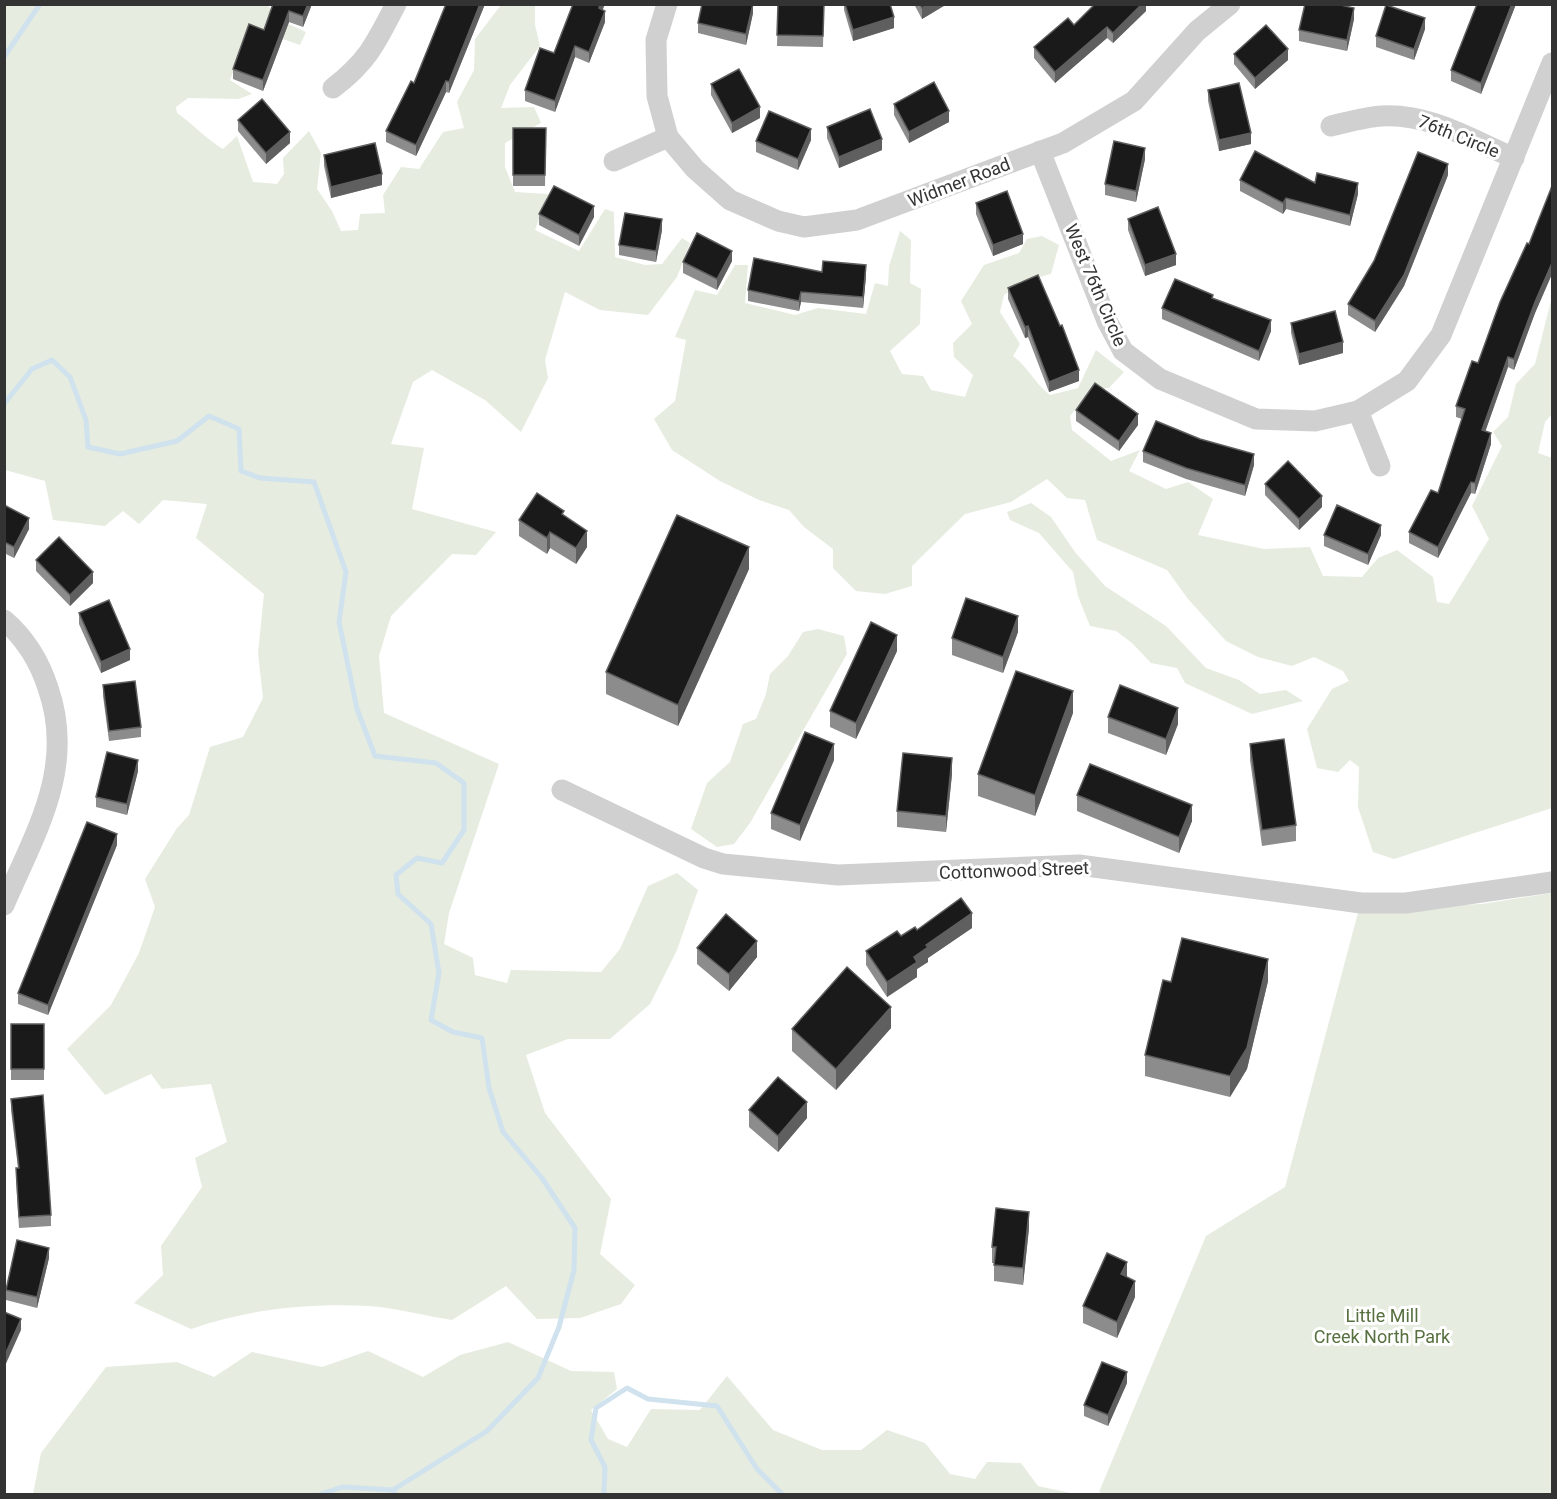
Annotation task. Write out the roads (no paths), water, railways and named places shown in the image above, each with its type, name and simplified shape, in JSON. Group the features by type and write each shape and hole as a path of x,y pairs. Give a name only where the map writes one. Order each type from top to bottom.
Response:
{"street":[{"path":"333,88 359,68 376,44 396,4"},
{"name":"Widmer Road","path":"667,4 656,40 657,96 668,137 695,169 730,200 778,221 804,227 857,220 1063,143 1134,101 1197,31 1230,4"},
{"name":"West 76th Circle","path":"1040,151 1107,321 1123,351 1160,379 1256,419 1315,421 1359,411 1407,381 1441,335 1552,63"},
{"name":"76th Circle","path":"1331,126 1380,116 1407,116 1430,121 1514,158"},
{"path":"614,161 668,137"},
{"path":"1359,411 1380,466"},
{"path":"4,620 15,630 42,670 57,712 59,754 49,799 4,905"},
{"name":"Cottonwood Street","path":"562,790 704,858 723,864 747,867 838,874 1079,866 1361,903 1406,903 1552,882"}],"waterway":[{"path":"4,57 40,4"},
{"path":"4,404 32,369 52,360 70,377 86,420 88,447 120,454 177,441 209,416 239,429 241,471 260,478 314,482 346,572 339,622 357,709 375,756 436,763 464,783 464,830 442,863 417,858 396,875 398,894 431,924 439,973 431,1020 453,1032 482,1038 489,1088 503,1132 542,1178 575,1228 574,1270 559,1327 538,1378 487,1431 393,1490"},
{"path":"604,1494 605,1467 591,1440 596,1408 627,1388 648,1399 717,1406 757,1469 782,1494"},
{"path":"321,1494 342,1487 393,1490 395,1494"}],"park label":[{"name":"Little Mill Creek North Park","path":"1382,1325"}]}
